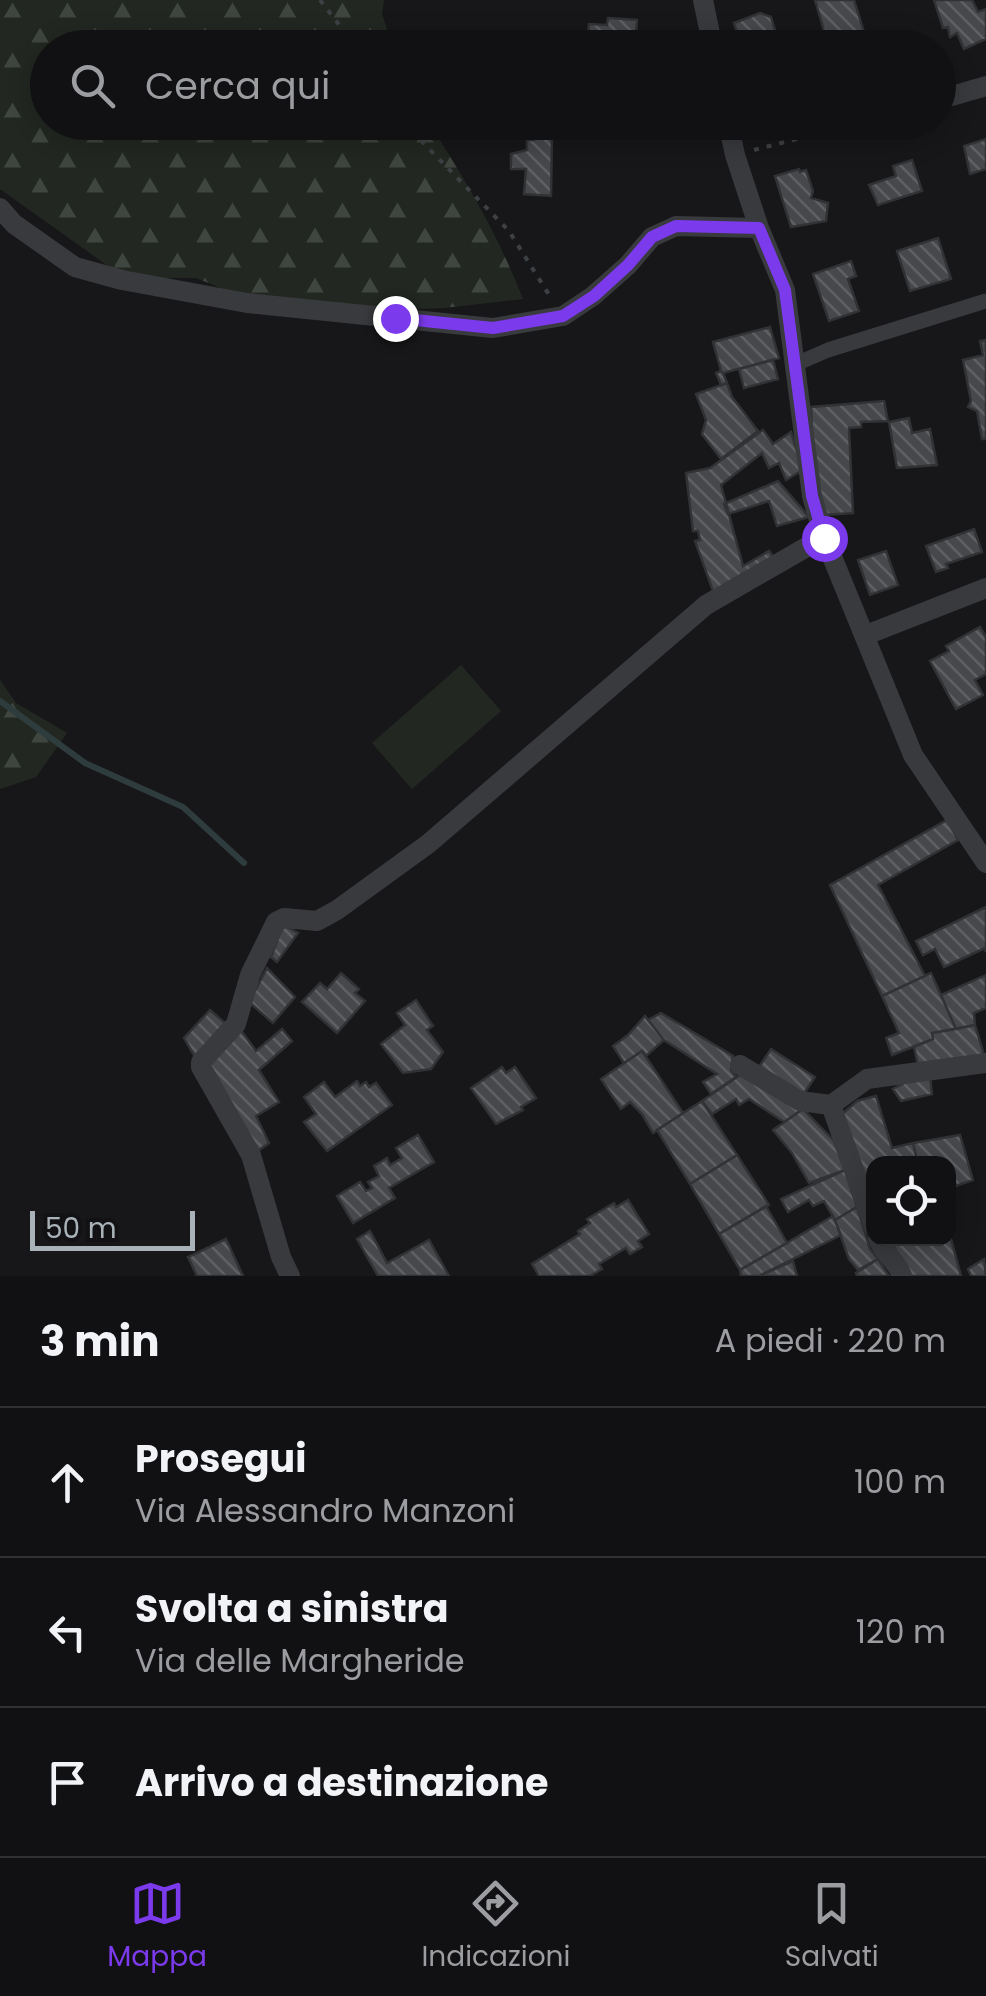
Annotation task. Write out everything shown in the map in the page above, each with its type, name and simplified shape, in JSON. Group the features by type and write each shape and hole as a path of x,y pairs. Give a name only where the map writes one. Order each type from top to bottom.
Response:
{"street":[{"path":"703,0 709,30"},
{"path":"956,95 986,86"},
{"path":"731,140 759,228 785,290 812,496 824,538 912,756 986,863"},
{"path":"0,208 14,224 74,268 122,280 247,303 493,328 563,316 594,296 652,237 676,226 759,228"},
{"path":"796,364 828,350 986,301"},
{"path":"290,1276 251,1155 201,1067 201,1062 236,1024 250,975 276,922 284,918 317,921 338,910 428,844 706,606 824,538"},
{"path":"866,635 986,588"},
{"path":"740,1066 800,1100 830,1105 867,1079 986,1063"},
{"path":"830,1105 866,1205"},
{"path":"880,1246 898,1262 902,1276"}],"path":[{"path":"320,0 342,30"},
{"path":"420,140 509,232 563,316"},
{"path":"745,152 792,140"}],"green space":[{"path":"0,0 384,0 382,14 387,30 30,30 30,140 440,140 481,209 523,299 391,310 256,302 196,278 125,278 0,189"},
{"path":"461,665 501,711 412,789 372,743"},
{"path":"0,680 16,703 67,733 36,777 0,789"}],"building":[{"path":"815,0 854,0 863,30 824,30"},
{"path":"934,0 972,0 978,12 986,9 986,39 964,49 956,30 943,28"},
{"path":"760,13 771,17 775,30 736,30 734,23"},
{"path":"608,18 637,20 636,30 588,30 589,24 607,25"},
{"path":"986,139 986,169 970,174 964,146"},
{"path":"527,140 552,140 551,196 524,194 526,169 511,169 511,154 527,150"},
{"path":"912,160 922,191 878,205 869,185 896,176 893,166"},
{"path":"806,170 813,191 811,198 828,203 826,221 791,227 775,176"},
{"path":"938,238 951,279 910,291 897,251"},
{"path":"851,261 856,276 848,279 859,311 829,321 813,274"},
{"path":"770,327 779,358 723,373 727,383 721,385 713,342"},
{"path":"986,340 986,439 982,439 977,411 968,407 971,401 963,360 983,355 980,341"},
{"path":"773,360 778,379 744,388 739,369"},
{"path":"727,383 732,397 758,431 721,459 702,434 706,420 696,394"},
{"path":"884,401 888,421 861,422 861,427 849,428 853,513 823,515 813,463 811,407"},
{"path":"909,418 912,433 930,429 937,465 897,468 889,422"},
{"path":"763,430 773,444 791,432 803,470 786,480 779,463 769,468 762,453 721,485 743,566 769,551 776,561 714,594 695,541 700,540 698,531 693,531 686,473 710,468"},
{"path":"778,481 809,517 777,526 769,501 728,514 724,504"},
{"path":"974,529 982,552 946,564 948,568 936,572 926,546"},
{"path":"886,551 898,585 870,595 858,560"},
{"path":"980,627 986,637 986,674 975,680 983,695 956,709 930,661 949,651 946,646"},
{"path":"947,820 958,840 878,885 925,976 882,996 830,885"},
{"path":"986,907 986,952 985,948 944,967 935,949 923,955 916,941"},
{"path":"283,925 298,933 277,962 271,957"},
{"path":"267,968 295,997 273,1023 249,1002"},
{"path":"341,973 359,989 355,993 365,1001 337,1033 302,1002 320,983 327,989"},
{"path":"931,973 956,1029 932,1033 933,1039 892,1055 886,1038 899,1033 882,996"},
{"path":"986,975 986,1008 974,1013 975,1025 956,1029 941,995"},
{"path":"416,1000 433,1026 427,1030 443,1052 431,1069 403,1073 381,1044 405,1025 397,1013"},
{"path":"210,1010 225,1023 195,1057 184,1038"},
{"path":"661,1013 733,1056 731,1070 736,1077 711,1094 703,1082 717,1074 664,1040 648,1020"},
{"path":"645,1016 664,1040 646,1056 642,1051 624,1063 613,1046"},
{"path":"975,1025 985,1058 918,1065 914,1047 933,1039 932,1033"},
{"path":"240,1029 256,1051 282,1029 292,1041 259,1070 279,1102 256,1116 269,1143 255,1153 207,1066"},
{"path":"771,1049 815,1077 803,1095 759,1067"},
{"path":"642,1051 683,1113 653,1133 630,1102 621,1109 601,1079"},
{"path":"502,1067 506,1073 515,1067 536,1098 496,1124 471,1088"},
{"path":"743,1073 803,1109 784,1122 749,1099 739,1105 736,1099 712,1114 702,1101"},
{"path":"930,1077 932,1094 901,1101 893,1089 906,1082"},
{"path":"357,1081 360,1086 366,1082 369,1087 376,1083 392,1105 327,1151 304,1122 316,1114 304,1097 324,1082 335,1097"},
{"path":"876,1096 892,1148 913,1143 916,1156 866,1156 866,1176 862,1177 840,1116 857,1101"},
{"path":"702,1101 737,1155 690,1184 657,1130"},
{"path":"803,1109 834,1141 845,1170 809,1183 773,1130"},
{"path":"418,1135 434,1162 389,1188 395,1198 353,1223 337,1196 360,1182 366,1191 372,1188 368,1182 379,1176 374,1166 387,1158 390,1165 402,1158 396,1148"},
{"path":"960,1135 973,1180 956,1186 956,1156 916,1156 913,1143"},
{"path":"737,1155 769,1205 719,1234 690,1184"},
{"path":"845,1170 857,1207 835,1220 824,1201 813,1206 809,1200 788,1212 781,1199"},
{"path":"628,1200 649,1234 638,1241 642,1247 630,1254 626,1248 599,1264 602,1269 590,1276 539,1276 532,1264 580,1234 578,1231 590,1223 587,1219 614,1203 616,1207"},
{"path":"766,1206 787,1243 740,1270 719,1234"},
{"path":"857,1207 866,1246 878,1259 858,1270 849,1259 835,1220"},
{"path":"833,1216 841,1235 759,1276 741,1276 740,1270"},
{"path":"370,1231 387,1263 429,1240 449,1276 378,1276 357,1239"},
{"path":"226,1239 243,1276 197,1276 188,1257"},
{"path":"894,1246 953,1246 961,1276 907,1276"},
{"path":"878,1259 889,1276 857,1276 856,1273"},
{"path":"984,1259 986,1276 971,1276 968,1269"},
{"path":"793,1261 797,1276 759,1276"}],"waterway":[{"path":"0,701 85,763 183,807 244,863"}],"route":[{"path":"395,318 493,328 563,316 594,296 652,237 676,226 759,228 785,290 812,496 824,538"}]}
